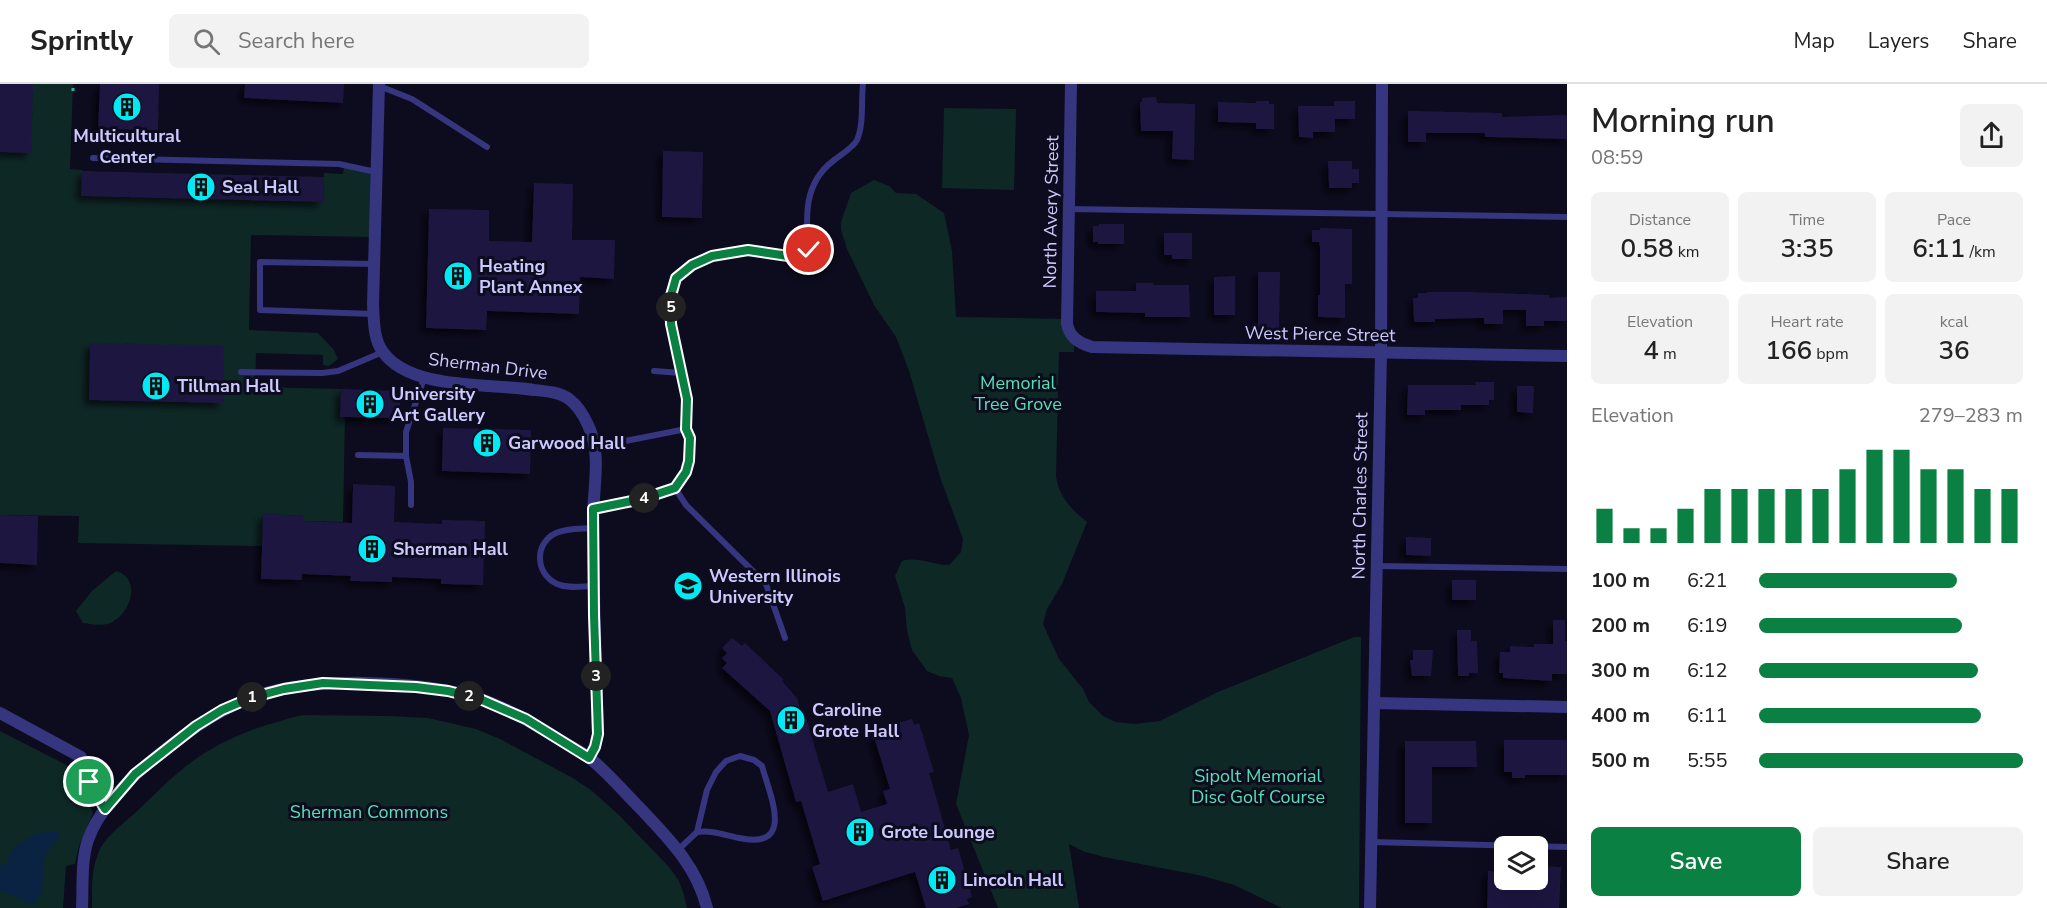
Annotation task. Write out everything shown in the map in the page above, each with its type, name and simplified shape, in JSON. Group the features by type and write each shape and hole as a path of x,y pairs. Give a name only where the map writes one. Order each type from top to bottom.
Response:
{"street":[{"name":"North Avery Street","path":"1071,84 1067,324 1074,339"},
{"name":"North Charles Street","path":"1370,908 1381,353 1382,84"},
{"path":"379,85 374,314 377,338 383,352"},
{"name":"West Pierce Street","path":"1074,339 1092,347 1567,356"},
{"name":"Sherman Drive","path":"383,352 403,369 424,378 556,393 568,399 589,426 595,447 593,528 598,734 589,758"},
{"path":"82,908 85,849 88,838 105,809 135,774 196,726 222,710 250,698 284,689 323,683 416,687 448,691 480,699 526,719 589,758 679,849 698,881 707,908"},
{"path":"1374,703 1567,707"},
{"path":"0,713 81,758 89,782 105,809"}],"lane":[{"path":"593,509 642,499 675,488 686,472 690,438 686,429 687,399 670,299 676,278 692,265 712,256 748,250 788,256 809,250 807,202 813,184 826,166 856,142 860,128 863,84"},
{"path":"379,85 412,99 486,147"},
{"path":"93,158 339,164 376,172"},
{"path":"1069,209 1567,218"},
{"path":"374,264 260,262 260,310 374,314"},
{"path":"241,372 322,373 338,370 383,352"},
{"path":"654,371 681,374"},
{"path":"411,505 406,432 424,378"},
{"path":"595,447 686,429"},
{"path":"358,455 406,456"},
{"path":"675,488 686,506 766,584 785,638"},
{"path":"593,528 559,531 544,542 540,551 540,560 547,577 554,583 563,586 594,586"},
{"path":"1377,566 1567,569"},
{"path":"679,849 697,832 706,790 716,772 726,761 740,756 754,760 762,766 777,819 774,829 764,838 751,840 708,831 697,832"},
{"path":"1370,842 1567,847"}],"path":[{"path":"73,84 73,91"}],"green space":[{"path":"0,84 73,84 70,169 82,170 82,196 323,202 324,173 343,174 344,166 376,172 374,237 251,235 249,330 318,333 334,350 338,359 329,366 323,365 323,355 256,353 255,387 341,389 340,416 345,417 343,522 303,521 303,516 263,514 262,546 78,543 79,516 0,515"},
{"path":"944,108 1016,109 1014,190 942,188"},
{"name":"Sipolt Memorial Disc Golf Course","path":"874,180 889,186 896,193 916,194 944,213 952,251 956,317 1067,319 1074,339 1074,352 1059,352 1056,476 1067,502 1087,522 1062,584 1047,609 1043,624 1059,659 1083,689 1089,702 1103,716 1116,722 1134,724 1160,721 1218,692 1354,637 1361,637 1359,908 1282,908 1234,885 1203,876 1104,857 1085,852 1069,844 1079,908 998,908 956,804 969,735 961,698 952,678 927,671 912,650 907,631 905,608 895,576 902,561 919,560 949,565 961,552 963,539 941,480 909,371 896,337 874,305 847,249 841,230 841,222 851,193"},
{"path":"116,571 125,575 130,582 130,599 122,615 107,624 83,623 76,611 92,591"},
{"name":"Sherman Commons","path":"303,715 428,718 476,729 500,739 571,777 591,790 620,816 670,868 679,881 687,908 92,908 93,874 104,842 170,780 198,757 230,739 266,725"},
{"path":"0,731 76,770 93,813 79,846 75,864 66,866 63,908 0,908"}],"water":[{"path":"49,831 57,831 60,835 44,856 42,894 34,904 0,890 0,865 7,863 9,856 23,841"}],"building":[{"path":"0,84 33,84 31,153 0,152"},
{"path":"100,84 159,84 158,130 98,129"},
{"path":"245,84 344,84 343,103 244,98"},
{"path":"1156,97 1157,103 1195,104 1194,160 1172,159 1173,131 1141,131 1140,102 1142,98"},
{"path":"1256,101 1269,101 1269,104 1274,104 1274,129 1256,129 1256,123 1218,122 1218,102 1256,103"},
{"path":"1334,101 1355,101 1355,119 1335,119 1335,132 1313,132 1313,138 1299,137 1298,106 1334,106"},
{"path":"1408,111 1502,113 1502,117 1567,115 1567,139 1485,137 1485,133 1426,133 1426,142 1408,142"},
{"path":"663,151 703,152 702,218 662,217"},
{"path":"1328,161 1352,161 1352,169 1359,169 1359,183 1352,183 1352,188 1329,188"},
{"path":"82,171 324,177 323,202 81,196"},
{"path":"534,183 573,184 572,240 615,240 614,279 580,277 579,314 487,311 486,330 426,328 429,209 489,210 489,241 532,242"},
{"path":"1099,224 1124,224 1124,244 1093,242 1093,226 1099,226"},
{"path":"1320,228 1352,229 1352,284 1345,284 1345,318 1318,317 1320,248 1319,242 1312,242 1312,230 1320,230"},
{"path":"1164,233 1192,233 1192,259 1172,259 1172,255 1164,255"},
{"path":"1258,272 1280,272 1279,329 1258,328"},
{"path":"1235,276 1235,315 1214,315 1214,277"},
{"path":"1136,283 1189,285 1190,317 1145,317 1145,313 1096,312 1096,291 1136,291"},
{"path":"1418,293 1567,297 1567,321 1544,321 1544,326 1526,326 1526,310 1503,310 1503,324 1484,324 1484,318 1414,322 1413,298 1418,298"},
{"name":"Tillman Hall","path":"90,343 224,346 223,403 89,400"},
{"path":"1475,382 1494,382 1494,400 1489,400 1489,405 1461,405 1461,410 1425,410 1425,415 1407,415 1408,385 1476,385"},
{"path":"1517,386 1534,386 1533,413 1517,412"},
{"path":"341,389 400,391 400,418 340,417"},
{"name":"Garwood Hall","path":"443,428 531,430 530,474 442,471"},
{"path":"353,484 395,486 394,522 442,524 442,520 485,521 483,585 441,584 441,579 392,577 392,582 350,581 351,576 302,574 302,580 261,579 263,514 304,516 303,521 352,523"},
{"path":"0,515 38,516 37,565 0,563"},
{"path":"1406,537 1431,538 1431,556 1406,555"},
{"path":"1452,580 1476,580 1476,600 1452,600"},
{"path":"1553,620 1565,620 1567,674 1552,674 1552,681 1503,678 1503,673 1499,673 1500,652 1510,652 1510,646 1534,647 1534,644 1553,644"},
{"path":"1457,630 1471,630 1471,641 1477,641 1478,673 1458,676"},
{"path":"732,638 742,646 745,643 784,680 782,681 797,698 801,712 804,711 828,792 853,784 861,812 887,804 883,791 890,789 874,737 879,735 877,729 912,719 914,725 919,723 934,772 929,773 951,850 958,848 972,897 967,899 969,904 956,908 926,908 915,872 823,901 812,867 820,864 801,801 796,802 770,711 722,668 727,663 722,658 727,653 722,648"},
{"path":"1413,650 1433,650 1431,676 1412,676 1410,660 1413,660"},
{"path":"1504,740 1567,740 1567,775 1525,775 1525,778 1512,778 1512,772 1504,772"},
{"path":"1405,741 1476,741 1477,767 1432,767 1432,823 1405,823"},
{"path":"1548,866 1561,867 1559,908 1487,908 1488,871 1494,871 1494,890 1548,890"}],"place":[{"name":"Multicultural Center","path":"127,107"},
{"name":"Seal Hall","path":"201,187"},
{"name":"Heating Plant Annex","path":"458,276"},
{"name":"Tillman Hall","path":"156,386"},
{"name":"University Art Gallery","path":"370,404"},
{"name":"Garwood Hall","path":"487,443"},
{"name":"Sherman Hall","path":"372,549"},
{"name":"Western Illinois University","path":"688,586"},
{"name":"Caroline Grote Hall","path":"791,720"},
{"name":"Grote Lounge","path":"860,832"},
{"name":"Lincoln Hall","path":"942,880"}],"route":[{"path":"89,782 105,809 135,774 196,726 222,710 250,698 284,689 323,683 416,687 448,691 480,699 526,719 589,758 598,734 593,509 642,499 675,488 686,472 689,461 690,438 686,429 687,399 671,324 670,299 676,278 692,265 712,256 730,252 748,250 788,256 809,250"}],"park label":[{"name":"Memorial Tree Grove","path":"1018,393"}]}
